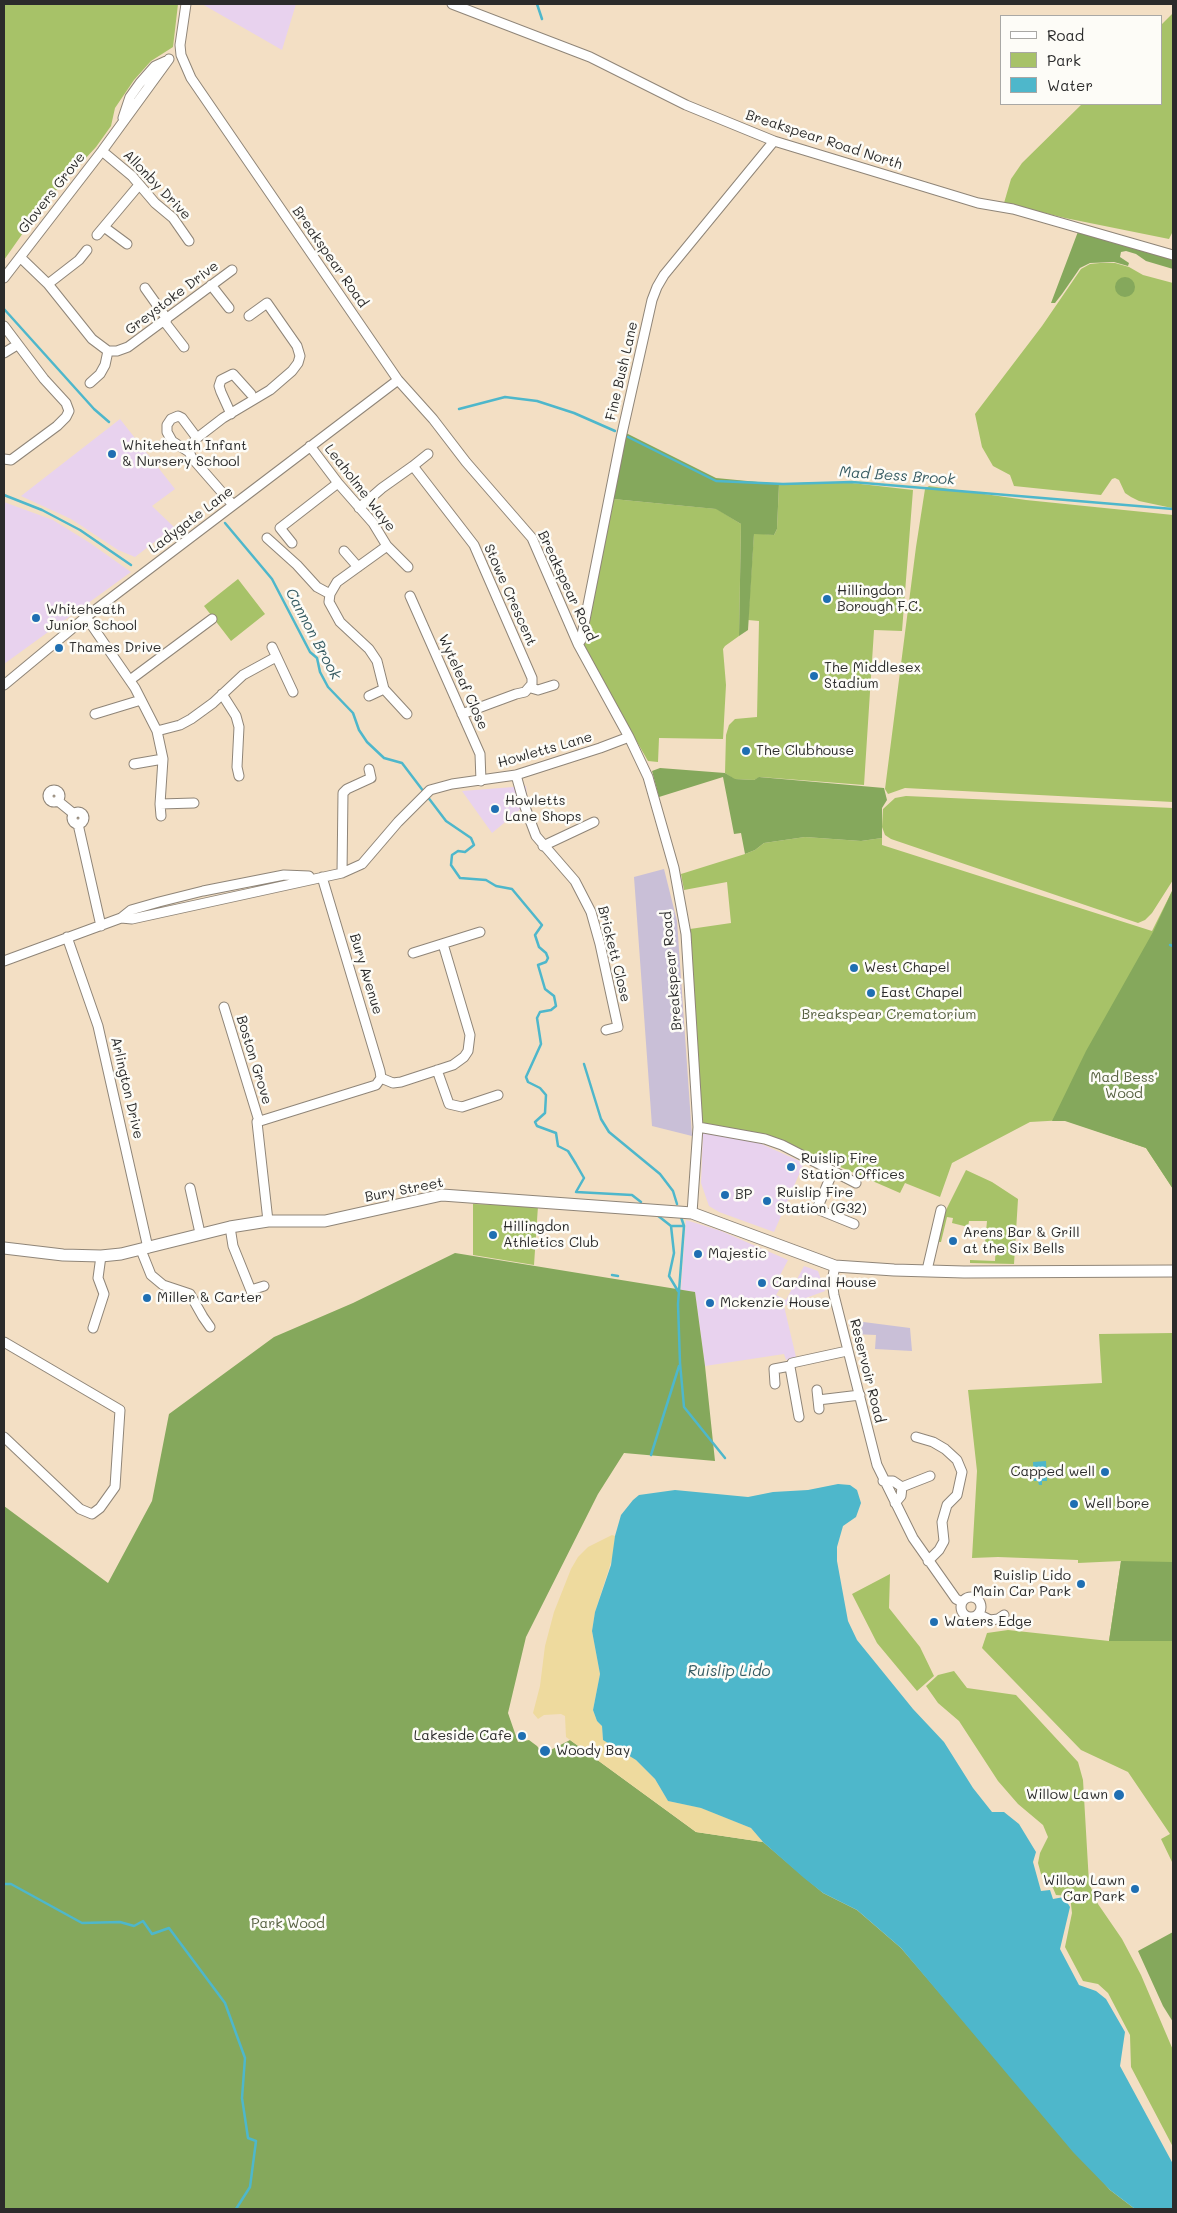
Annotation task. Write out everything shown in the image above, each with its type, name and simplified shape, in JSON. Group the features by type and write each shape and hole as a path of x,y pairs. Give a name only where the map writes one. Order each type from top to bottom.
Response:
{"main road":[{"name":"Bury Street","path":"4,1248 45,1254 101,1256 145,1249 200,1233 230,1227 268,1222 325,1221 442,1195 692,1213 835,1266 894,1270 1173,1271"}],"street":[{"name":"Breakspear Road","path":"186,4 180,35 181,55 195,85 398,380 532,538 578,644 629,737 648,777 677,884 686,934 698,1127 692,1213"},
{"name":"Breakspear Road North","path":"452,4 590,57 686,105 774,141 978,203 1013,209 1173,255"},
{"name":"Glovers Grove","path":"4,278 121,126 130,98 140,83 155,66 181,55"},
{"name":"Fine Bush Lane","path":"578,644 581,640 625,420 652,300 657,287 664,275 774,141"},
{"name":"Allonby Drive","path":"102,151 173,218 189,241"},
{"path":"97,235 139,185"},
{"path":"104,227 127,244"},
{"path":"48,284 79,260 87,250"},
{"path":"20,257 48,284 92,339 108,351 103,370 90,383"},
{"name":"Greystoke Drive","path":"108,351 117,351 128,347 232,270"},
{"path":"212,285 229,308"},
{"path":"145,288 184,347"},
{"path":"189,452 197,438 270,390 292,371 298,363 300,356 297,346 267,303 249,316"},
{"path":"4,326 44,379 66,403 69,411 57,426 11,460 4,459"},
{"path":"4,353 17,345"},
{"path":"231,414 221,392 222,380 234,374 251,394"},
{"name":"Ladygate Lane","path":"4,685 86,617 398,380"},
{"path":"197,438 182,418 178,416 171,419 167,426 167,432 172,441 189,452 192,458 233,505"},
{"name":"Leaholme Waye","path":"310,446 382,536 387,546 408,567"},
{"path":"359,508 382,488 428,454"},
{"name":"Stowe Crescent","path":"413,466 474,544 532,678 531,688"},
{"path":"292,543 280,528 338,483"},
{"path":"267,538 321,591 330,594 329,602 335,616 368,649 377,661 384,689 407,714"},
{"name":"Leaholme Waye","path":"330,594 337,582 387,546"},
{"path":"344,551 358,567"},
{"name":"Wyteleaf Close","path":"410,596 480,754 481,781"},
{"path":"86,617 130,680 157,732 162,760 160,804 162,816"},
{"path":"130,680 212,619"},
{"path":"272,647 293,692"},
{"path":"157,732 180,725 191,719 248,672 276,657"},
{"path":"462,714 525,692 531,688 538,690 554,686"},
{"path":"369,696 384,689"},
{"path":"222,694 236,716 239,726 237,767 239,776"},
{"path":"95,714 142,700"},
{"name":"Howletts Lane","path":"121,918 132,919 342,873 362,864 421,797 429,791 452,784 516,775 629,737"},
{"path":"134,764 162,760"},
{"path":"342,873 343,793 347,789 371,778 369,769"},
{"name":"Brickett Close","path":"516,775 530,823 536,836 575,881 591,912 618,1027 606,1030"},
{"path":"58,801 74,814 79,812 84,815 83,821 78,824 101,926"},
{"path":"160,804 194,803"},
{"path":"544,846 594,822"},
{"name":"Howletts Lane","path":"4,961 121,918 130,910 192,894 284,875 322,877"},
{"name":"Bury Avenue","path":"322,877 381,1078"},
{"path":"192,894 195,904"},
{"path":"413,953 480,932"},
{"name":"Arlington Drive","path":"66,937 98,1026 151,1275 163,1285 183,1290 190,1294 203,1317 212,1327"},
{"path":"259,1121 376,1085 381,1078 393,1084 459,1061 468,1051 470,1035 443,944"},
{"name":"Boston Grove","path":"224,1007 259,1121 256,1125 268,1222"},
{"path":"437,1070 449,1104 462,1107 498,1096"},
{"path":"698,1127 765,1139 782,1145 856,1182"},
{"path":"833,1171 813,1208 854,1224"},
{"path":"190,1188 200,1233"},
{"path":"927,1270 941,1210"},
{"path":"230,1227 233,1246 253,1294 264,1286"},
{"path":"93,1328 104,1294 98,1278 101,1256"},
{"name":"Reservoir Road","path":"835,1266 832,1281 834,1295 868,1434 883,1481 913,1538 928,1561 956,1599 962,1602 960,1608 964,1614 970,1617 978,1614 990,1620 998,1619 1004,1614"},
{"path":"4,1342 120,1410 115,1487 100,1508 92,1514 80,1509 4,1437"},
{"path":"775,1384 774,1369 790,1366 792,1363 848,1351"},
{"path":"790,1366 798,1417"},
{"path":"817,1390 819,1404 860,1395"},
{"path":"916,1437 933,1442 945,1449 957,1460 962,1472 956,1495 947,1505 942,1522 944,1540 939,1550 928,1561"},
{"path":"883,1481 892,1482 902,1487 930,1476"},
{"path":"895,1503 901,1496 902,1487"},
{"path":"962,1602 970,1597 977,1599 981,1608 978,1614"}],"shaded area":[{"path":"202,4 296,4 282,50"},
{"name":"Whiteheath Infant & Nursery School","path":"120,419 175,489 152,506 174,527 135,557 118,550 71,519 21,496"},
{"name":"Whiteheath Junior School","path":"4,502 53,520 131,572 4,664"},
{"path":"526,786 528,803 492,833 462,791"},
{"path":"664,869 677,921 692,1136 652,1126 634,877"},
{"path":"703,1133 757,1142 804,1163 774,1232 719,1212 709,1206 701,1183"},
{"path":"686,1220 721,1231 788,1260 778,1279 784,1282 776,1295 786,1300 804,1266 818,1271 825,1291 784,1306 796,1357 786,1360 784,1354 705,1366 695,1292 681,1290"},
{"path":"848,1320 910,1328 912,1351 875,1349 876,1335 852,1334"}],"green space":[{"path":"4,4 178,4 173,47 151,61 134,80 115,108 111,126 96,147 42,206 4,260"},
{"path":"1173,13 1173,231 1169,239 1065,218 1004,203 1011,179 1022,163 1081,105 1162,105 1162,24"},
{"path":"1079,229 1173,257 1173,269 1146,261 1136,254 1126,251 1121,252 1120,257 1129,263 1128,266 1114,262 1090,263 1080,268 1055,303 1051,303"},
{"path":"1115,263 1129,267 1143,275 1173,283 1172,508 1139,501 1131,497 1125,493 1119,480 1115,478 1112,479 1101,495 1014,486 1010,475 993,466 982,447 975,414 1042,326 1081,269 1090,264"},
{"path":"1125,277 1132,280 1135,287 1132,294 1125,297 1118,294 1115,287 1118,280"},
{"path":"626,433 716,478 779,484 777,529 774,535 754,534 748,630 739,636 741,524 716,509 613,499"},
{"path":"852,483 913,490 902,631 874,630 864,785 760,777 754,780 734,779 725,773 726,735 729,725 735,719 757,717 759,621 748,620 754,533 774,535 777,529 779,484"},
{"path":"929,486 1026,500 1173,515 1173,802 905,788 888,794 885,789 916,547 925,489"},
{"path":"613,499 717,509 741,524 739,636 723,649 726,685 723,739 659,738 658,762 648,761 583,648"},
{"path":"238,579 265,614 231,641 204,606"},
{"path":"660,768 725,773 735,779 754,780 759,777 884,788 887,800 882,808 882,838 861,841 805,837 764,843 755,850 745,854 741,833 734,834 723,777 659,797 652,771"},
{"path":"906,796 1173,808 1173,880 1152,913 1145,920 1138,923 891,839 885,835 882,827 883,809 895,798"},
{"name":"Breakspear Crematorium","path":"805,837 861,841 882,838 882,845 1152,931 1173,889 1173,1189 1146,1148 1065,1120 1030,1122 952,1163 940,1197 905,1183 900,1193 774,1138 700,1124 699,1069 690,960 690,929 731,923 727,882 684,890 681,874 745,854 755,850 764,843"},
{"name":"Mad Bess' Wood","path":"1173,889 1173,1189 1146,1148 1065,1121 1052,1121 1086,1051 1153,932"},
{"path":"966,1170 992,1182 1018,1199 1014,1264 970,1263 970,1260 995,1261 996,1244 985,1243 987,1221 969,1221 968,1227 952,1223 953,1218 947,1217 941,1242 936,1242 945,1212"},
{"name":"Hillingdon Athletics Club","path":"473,1204 538,1206 534,1265 473,1255"},
{"name":"Park Wood","path":"455,1253 695,1292 705,1366 715,1461 624,1453 598,1494 526,1637 508,1713 518,1742 529,1740 543,1754 570,1740 696,1832 763,1842 823,1893 857,1910 901,1948 1110,2190 1135,2209 4,2209 4,1506 108,1583 152,1501 169,1414 274,1337 353,1303"},
{"path":"1173,1333 1173,1864 1161,1839 1170,1834 1128,1772 1081,1750 982,1648 987,1633 1008,1630 1109,1641 1121,1561 1078,1563 1078,1560 972,1558 977,1471 968,1390 1102,1383 1099,1334"},
{"path":"1121,1561 1173,1562 1173,1641 1109,1641"},
{"path":"890,1574 889,1608 920,1647 934,1676 917,1691 877,1643 852,1594"},
{"path":"954,1671 967,1688 1016,1695 1078,1762 1083,1780 1089,1883 1098,1904 1122,1939 1141,1975 1173,2050 1173,2147 1131,2067 1130,2035 1108,1993 1098,1984 1083,1981 1065,1947 1072,1913 1070,1896 1056,1895 1053,1888 1044,1885 1038,1863 1040,1853 1048,1837 1043,1825 1018,1804 998,1781 959,1721 938,1703 926,1686 938,1675"},
{"path":"1173,1932 1173,2022 1163,2006 1138,1951"}],"sand":[{"path":"612,1535 615,1536 614,1553 595,1612 592,1631 600,1674 593,1710 597,1721 602,1726 603,1740 636,1760 655,1779 668,1801 702,1808 751,1828 763,1842 696,1832 566,1737 565,1716 561,1714 544,1715 538,1719 533,1713 540,1686 545,1646 554,1612 571,1569 578,1557 588,1547"}],"water":[{"path":"1046,1461 1047,1481 1042,1481 1042,1485 1039,1485 1038,1481 1034,1481 1033,1462"},
{"name":"Ruislip Lido","path":"838,1484 850,1485 857,1490 861,1503 856,1517 843,1526 837,1547 837,1561 848,1621 857,1640 913,1709 944,1742 973,1788 992,1812 1004,1812 1019,1824 1036,1852 1033,1862 1041,1891 1050,1890 1053,1899 1064,1897 1070,1907 1060,1949 1079,1985 1096,1991 1106,1999 1125,2032 1120,2066 1173,2164 1173,2209 1135,2209 1110,2190 1073,2152 901,1948 857,1910 823,1893 763,1842 751,1828 701,1808 668,1801 655,1779 636,1760 603,1740 602,1726 597,1721 593,1710 600,1674 592,1631 595,1612 611,1565 615,1536 621,1515 633,1500 639,1495 675,1490 748,1497 773,1492 808,1490"}],"waterway":[{"path":"537,4 542,19"},
{"name":"Cannon Brook","path":"4,309 94,409 109,422"},
{"name":"Mad Bess Brook","path":"459,409 505,397 537,401 574,413 615,431"},
{"name":"Mad Bess Brook","path":"628,437 716,481 783,484 852,482 1173,509"},
{"path":"4,495 42,510 80,530 131,565"},
{"name":"Cannon Brook","path":"225,523 272,579 310,652 317,658 320,672 328,687 353,713 359,730 367,742 384,758 402,763 446,821 471,838 474,845 465,852 458,851 452,855 451,865 460,878 486,880 496,886 512,889 542,925 535,935 539,947 546,953 548,958 546,962 538,965 545,989 554,996 556,1006 551,1010 540,1012 537,1018 541,1044 526,1077 528,1082 540,1088 546,1095 545,1113 535,1122 537,1126 556,1133 558,1146 568,1151 576,1164 584,1178 576,1192 632,1195 641,1202"},
{"path":"584,1064 601,1119 609,1132 660,1174 673,1191 677,1204"},
{"name":"Cannon Brook","path":"657,1215 671,1226 674,1253 669,1276 678,1291"},
{"name":"Cannon Brook","path":"681,1217 684,1226 678,1304 684,1407 725,1458"},
{"path":"671,1226 684,1226"},
{"path":"612,1275 618,1276"},
{"path":"651,1455 679,1366"},
{"path":"4,1884 11,1884 82,1923 120,1922 134,1926 143,1921 152,1934 169,1928 225,2003 245,2058 242,2098 248,2138 256,2141 250,2187 236,2209"}],"place":[{"name":"Whiteheath Infant & Nursery School","path":"112,454"},
{"name":"Hillingdon Borough F.C.","path":"827,599"},
{"name":"Whiteheath Junior School","path":"36,618"},
{"name":"Thames Drive","path":"59,648"},
{"name":"The Middlesex Stadium","path":"814,676"},
{"name":"The Clubhouse","path":"746,751"},
{"name":"Howletts Lane Shops","path":"495,809"},
{"name":"West Chapel","path":"854,968"},
{"name":"East Chapel","path":"871,993"},
{"name":"Ruislip Fire Station Offices","path":"791,1167"},
{"name":"BP","path":"725,1195"},
{"name":"Ruislip Fire Station (G32)","path":"767,1201"},
{"name":"Hillingdon Athletics Club","path":"493,1235"},
{"name":"Arens Bar & Grill at the Six Bells","path":"953,1241"},
{"name":"Majestic","path":"698,1254"},
{"name":"Cardinal House","path":"762,1283"},
{"name":"Miller & Carter","path":"147,1298"},
{"name":"Mckenzie House","path":"710,1303"},
{"name":"Capped well","path":"1105,1472"},
{"name":"Well bore","path":"1074,1504"},
{"name":"Ruislip Lido Main Car Park","path":"1081,1584"},
{"name":"Waters Edge","path":"934,1622"},
{"name":"Lakeside Cafe","path":"522,1736"},
{"name":"Woody Bay","path":"545,1751"},
{"name":"Willow Lawn","path":"1119,1795"},
{"name":"Willow Lawn Car Park","path":"1135,1889"}]}
